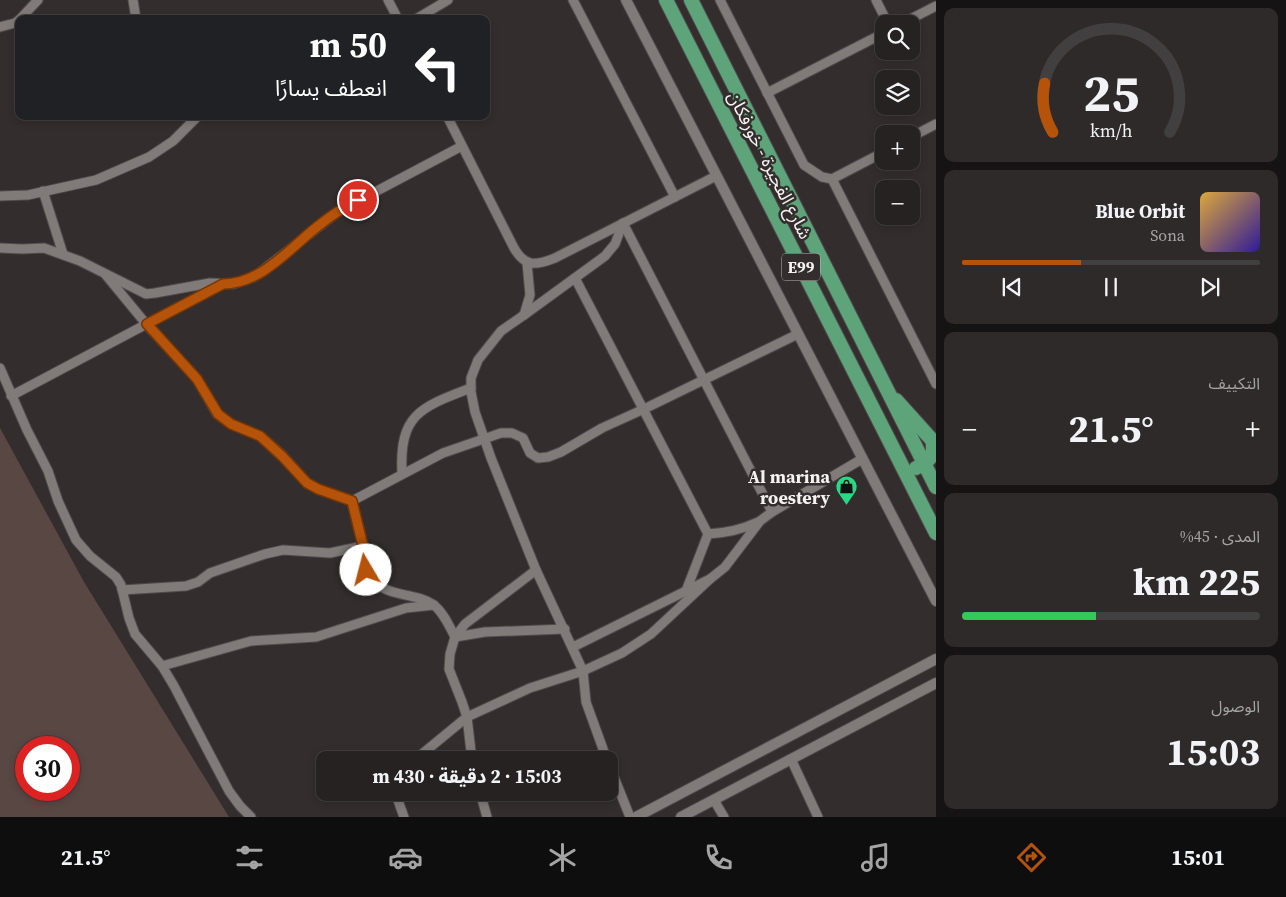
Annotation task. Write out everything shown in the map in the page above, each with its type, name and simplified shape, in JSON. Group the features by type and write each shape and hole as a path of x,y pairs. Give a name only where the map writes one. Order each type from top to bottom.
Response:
{"highway":[{"name":"شارع الفجيرة - خورفكان","path":"666,0 936,533"},
{"name":"شارع الفجيرة - خورفكان","path":"691,0 885,388 932,440 933,454 923,464"},
{"path":"880,424 890,427 910,466 915,468 923,464 936,487"}],"street":[{"path":"24,15 38,0"},
{"path":"133,0 135,15"},
{"path":"388,0 396,15"},
{"path":"423,15 448,0"},
{"path":"573,0 675,197"},
{"path":"626,0 936,601"},
{"path":"720,0 804,164 818,175 832,179 875,157"},
{"path":"876,0 884,15"},
{"path":"918,15 936,6"},
{"path":"0,27 15,23"},
{"path":"767,93 875,38"},
{"path":"0,196 28,195 96,180 150,157 194,120"},
{"path":"449,120 514,248 522,260 528,263 535,264 550,260 716,176"},
{"path":"920,133 936,124"},
{"path":"0,248 44,248 63,254 146,294 210,284 233,284 254,277 339,211 462,146"},
{"path":"832,179 936,384"},
{"path":"43,192 63,254"},
{"path":"603,751 586,702 583,670 536,570 484,438 475,412 471,378 478,360 487,346 501,331 605,256 615,244 623,223"},
{"path":"623,223 772,512"},
{"path":"524,315 530,295 528,263"},
{"path":"105,274 197,379 218,414 231,424 260,436 307,483 352,501 442,453 501,433 512,433 523,438 530,453 538,458 548,457 561,452 602,428 798,334"},
{"path":"575,278 708,534 686,591"},
{"path":"12,396 223,284"},
{"path":"0,368 48,471 58,501 76,540 90,556 116,577 122,590 135,634 162,666 229,790 240,806 251,817"},
{"path":"402,473 400,451 405,433 411,422 424,408 471,388"},
{"path":"708,534 744,529 862,459"},
{"path":"352,501 363,546 366,570 373,581 393,593 415,597 434,605 444,617 455,637"},
{"path":"426,751 467,717 530,688 583,670 622,653 651,634 725,567 760,521"},
{"path":"122,590 186,586 198,582 210,573 265,554 284,550 330,553 363,546"},
{"path":"471,751 467,717 449,669 450,654 455,637 465,624 536,570"},
{"path":"573,647 710,579"},
{"path":"162,666 251,641 316,637 406,608 434,605"},
{"path":"455,637 485,632 565,629"},
{"path":"636,817 936,659"},
{"path":"681,817 936,683"},
{"path":"791,759 818,817"},
{"path":"618,787 630,817"},
{"path":"714,800 724,817"},
{"path":"398,801 404,817"},
{"path":"483,801 487,817"}],"shaded area":[{"path":"0,428 84,582 229,817 0,817"}],"place":[{"name":"Al marina roestery","path":"846,505"}],"route":[{"path":"358,200 321,223 294,247 254,277 243,282 223,284 147,324 197,379 218,414 231,424 260,436 307,483 352,501 363,546 366,570"}]}
